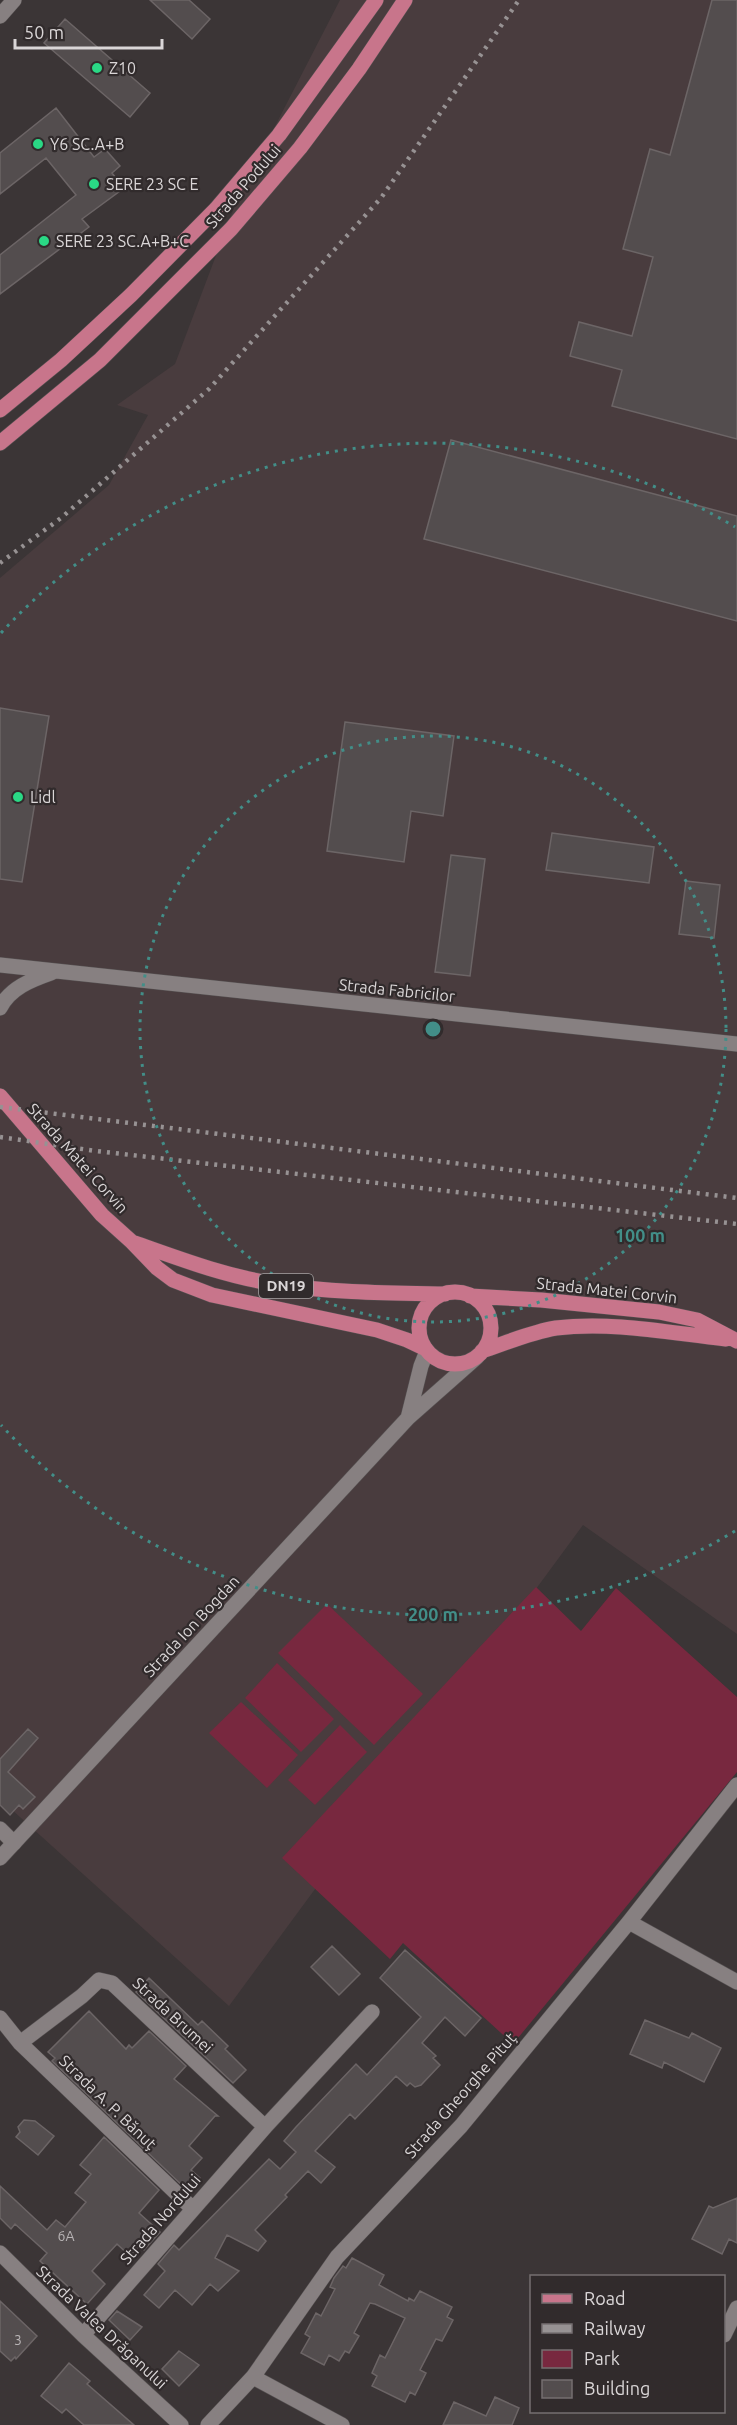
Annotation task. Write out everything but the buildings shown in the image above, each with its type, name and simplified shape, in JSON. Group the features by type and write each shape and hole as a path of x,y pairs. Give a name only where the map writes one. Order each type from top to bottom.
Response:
{"main road":[{"name":"Strada Podului","path":"0,410 61,360 131,295 216,209 279,135 376,0"},
{"name":"Strada Podului","path":"0,442 100,360 231,229 300,148 359,69 405,0"},
{"name":"Strada Matei Corvin","path":"0,1096 102,1215 157,1268 173,1280 188,1288 212,1295 377,1330 407,1340 426,1350"},
{"name":"Strada Matei Corvin","path":"132,1242 175,1257 273,1284 344,1292 445,1294"},
{"name":"DN19","path":"445,1294 458,1292 470,1296"},
{"path":"426,1350 420,1335 419,1324 422,1314 436,1298 445,1294"},
{"name":"Strada Matei Corvin","path":"470,1296 541,1300 659,1312 697,1320 736,1340"},
{"path":"470,1296 480,1302 487,1312 490,1324 490,1336 479,1354"},
{"name":"Strada Matei Corvin","path":"479,1354 531,1334 578,1326 636,1329 736,1340"},
{"name":"DN19","path":"426,1350 435,1358 456,1364 467,1362 479,1354"}],"street":[{"path":"0,16 14,0"},
{"name":"Strada Fabricilor","path":"0,965 737,1044"},
{"name":"Strada Fabricilor","path":"0,1008 15,990 32,980 54,972"},
{"name":"Strada Ion Bogdan","path":"408,1419 426,1350"},
{"name":"Strada Ion Bogdan","path":"0,1858 408,1419 479,1354"},
{"name":"Strada Gheorghe Pituț","path":"208,2425 253,2377 337,2257 460,2126 629,1922 737,1785"},
{"path":"0,1829 14,1843"},
{"path":"629,1922 737,1982"},
{"name":"Strada Brumei","path":"21,2043 99,1980 112,1983 266,2127"},
{"name":"Strada Nordului","path":"83,2335 266,2127 372,2012"},
{"name":"Strada A. P. Bănuț","path":"0,2018 21,2043 193,2209"},
{"name":"Strada Valea Drăganului","path":"0,2253 83,2335 181,2425"},
{"path":"725,2331 737,2308"},
{"path":"253,2377 342,2425"}],"shaded area":[{"path":"340,0 737,0 737,1634 583,1525 229,2006 0,1799 0,578 109,485 148,415 117,405 175,364 237,200"}],"green space":[{"path":"536,1587 581,1631 616,1588 737,1697 737,1772 513,2044 403,1943 390,1959 282,1858"},
{"path":"327,1604 423,1694 374,1745 278,1653"},
{"path":"277,1663 334,1719 301,1752 245,1698"},
{"path":"241,1702 298,1755 267,1788 209,1733"},
{"path":"340,1725 367,1752 315,1805 288,1780"}],"railway":[{"path":"0,563 61,518 209,389 381,198 519,0"},
{"path":"0,1107 737,1198"},
{"path":"0,1137 96,1151 737,1224"}],"place":[{"name":"Z10","path":"97,68"},
{"name":"Y6 SC.A+B","path":"38,144"},
{"name":"SERE 23 SC E","path":"94,184"},
{"name":"SERE 23 SC.A+B+C","path":"44,241"},
{"name":"Lidl","path":"18,797"}]}
